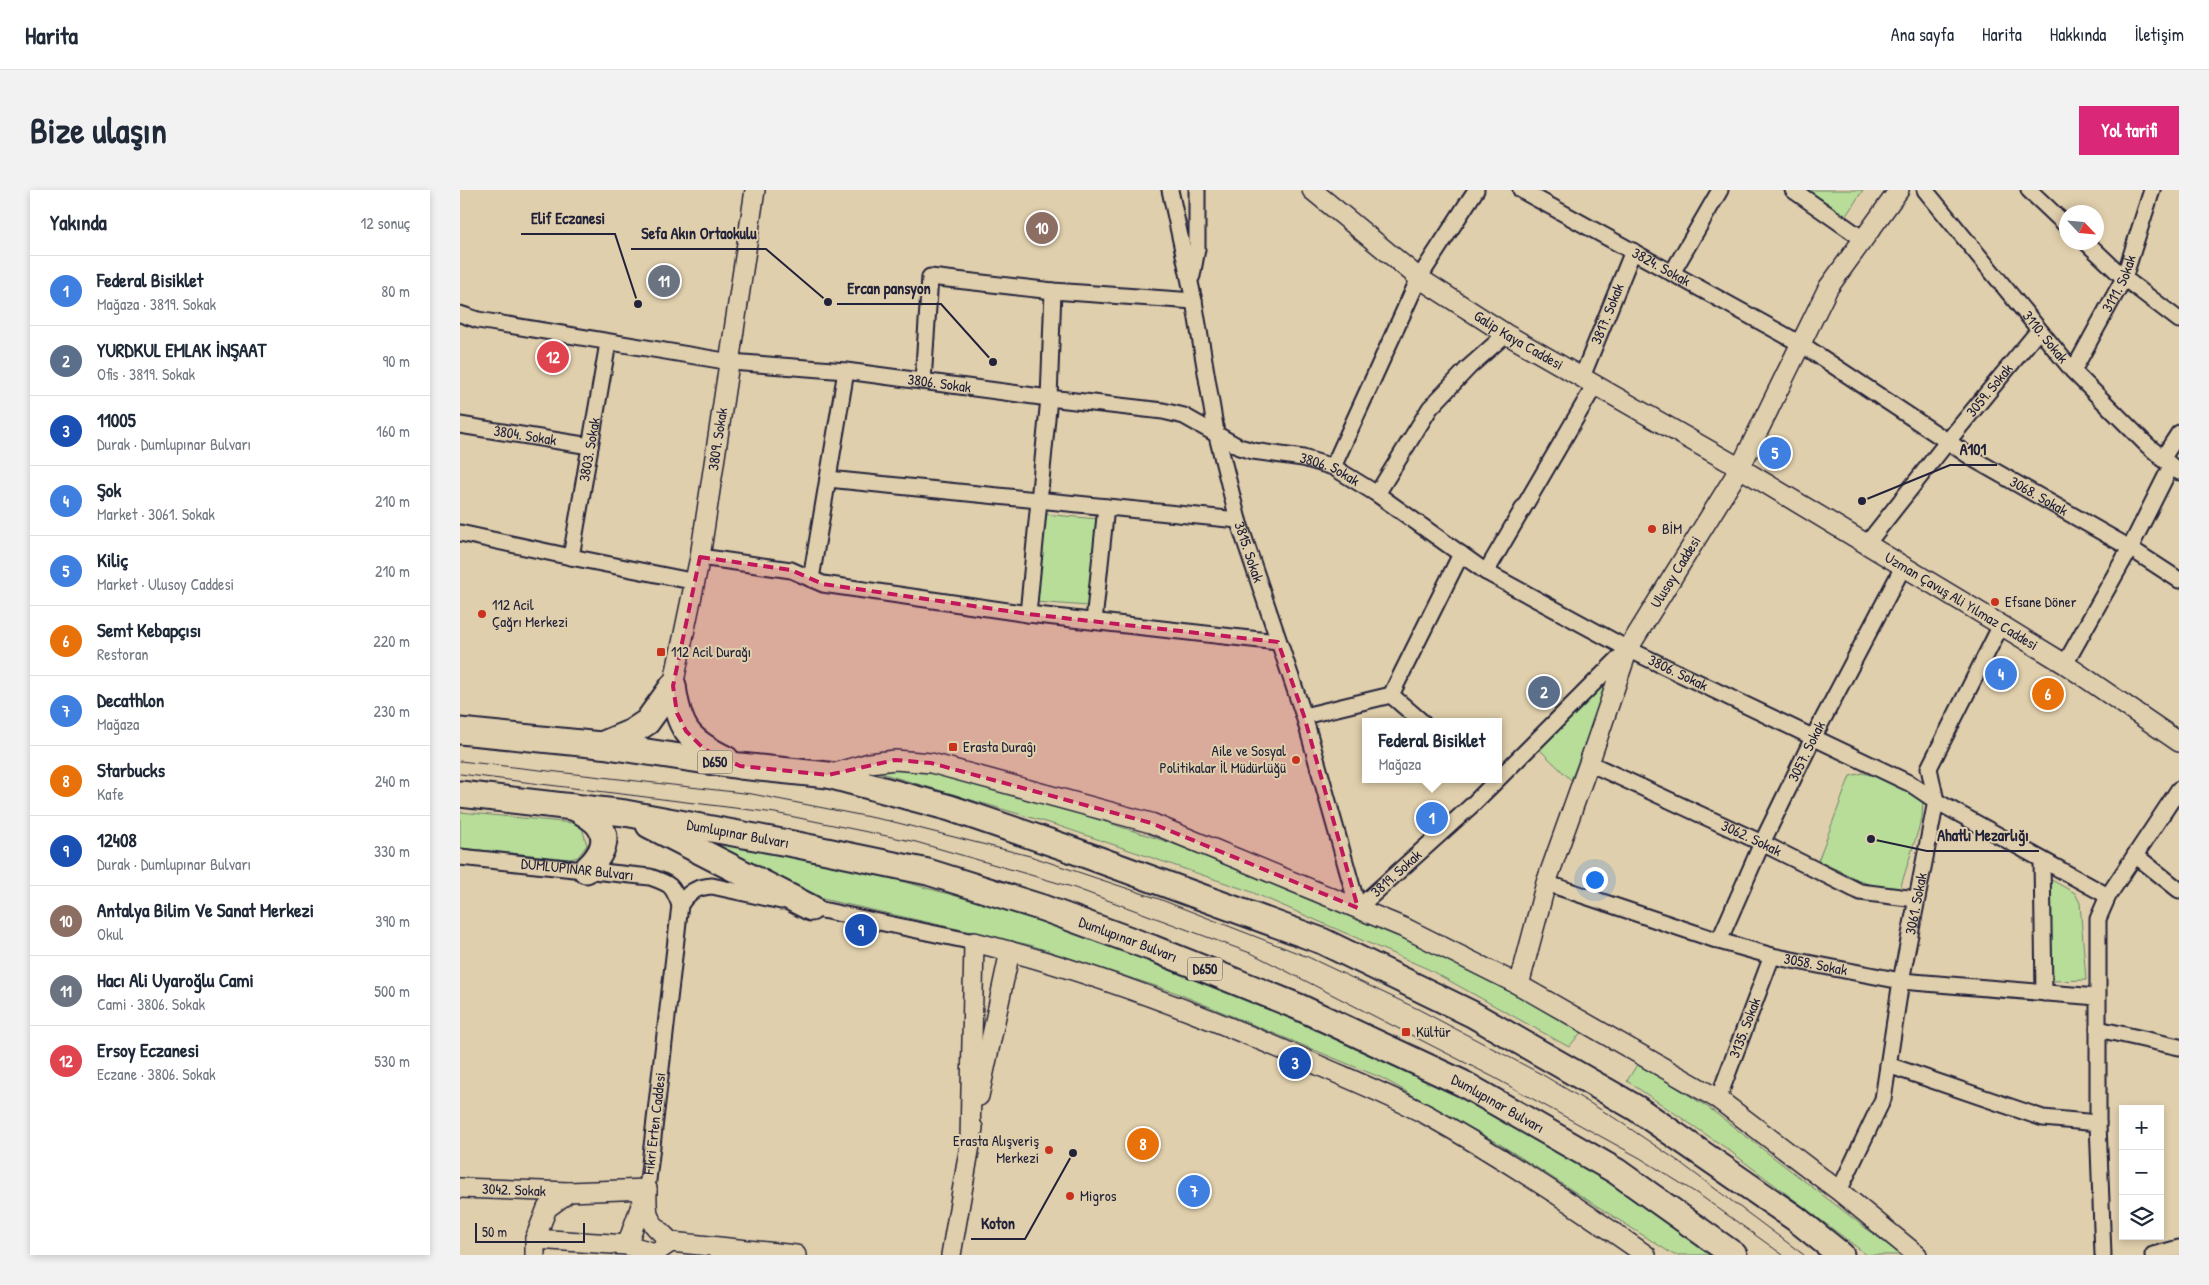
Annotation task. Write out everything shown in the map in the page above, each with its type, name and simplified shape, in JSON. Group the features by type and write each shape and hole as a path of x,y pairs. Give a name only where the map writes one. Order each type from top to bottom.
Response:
{"highway":[{"path":"601,746 632,732 647,722 673,686"},
{"path":"673,686 677,714 686,731 704,749 740,766"},
{"name":"D650","path":"460,731 601,746 740,766 828,775 950,808 1064,847 1322,941 1472,1014 1636,1108 1795,1218 1841,1255"},
{"name":"Dumlupınar Bulvarı","path":"460,794 625,813 793,844 928,872 1043,908 1171,955 1299,1007 1462,1083 1616,1171 1734,1255"},
{"path":"574,807 599,824 603,836 603,848 597,859 586,870"},
{"path":"625,813 811,908"}],"street":[{"name":"3809. Sokak","path":"673,686 696,582 731,362 755,190"},
{"name":"3815. Sokak","path":"1170,190 1194,301 1216,432 1238,520 1304,716 1358,908"},
{"path":"1190,285 1197,249 1197,190"},
{"name":"Galip Kaya Caddesi","path":"1312,190 1419,278 1506,334 1740,468"},
{"path":"1333,467 1419,278 1476,190"},
{"name":"3824. Sokak","path":"1521,190 1801,344"},
{"path":"1672,273 1720,190"},
{"path":"1793,190 1863,239"},
{"name":"Ulusoy Caddesi","path":"1519,985 1546,883 1628,648 1740,468 1828,288 1899,190"},
{"name":"3110. Sokak","path":"1925,190 2072,371 2171,466"},
{"path":"2029,190 2059,218"},
{"name":"3111. Sokak","path":"2072,371 2124,278 2152,190"},
{"path":"2094,250 2124,278 2179,320"},
{"name":"3817. Sokak","path":"1486,572 1588,381 1633,251"},
{"path":"923,382 930,277 1053,291 1194,301"},
{"path":"1028,614 1049,398 1053,291"},
{"name":"3806. Sokak","path":"460,314 478,320 731,362 846,371 1163,411 1184,416 1239,446 1253,451 1303,458 1333,467 1377,494 1486,572 1628,648 1910,784 1936,801 2108,896"},
{"name":"3059. Sokak","path":"1866,545 2039,330"},
{"path":"1377,494 1430,408 1506,334"},
{"name":"3803. Sokak","path":"571,558 608,343"},
{"name":"3068. Sokak","path":"1801,344 1977,460 2130,548 2179,580"},
{"path":"810,578 846,371"},
{"name":"3804. Sokak","path":"460,425 590,446"},
{"path":"2065,664 2130,548 2171,466 2179,433"},
{"name":"Uzman Çavuş Ali Yılmaz Caddesi","path":"1740,468 2065,664 2179,742"},
{"path":"828,479 1238,520"},
{"path":"1094,621 1106,507"},
{"path":"460,533 571,558 696,582"},
{"path":"1391,695 1461,554"},
{"path":"700,557 790,570 823,584 1028,614 1278,642"},
{"name":"3057. Sokak","path":"1719,941 1762,843 1813,738 1903,566"},
{"name":"3061. Sokak","path":"1840,1191 1882,1099 1901,980 1936,801 1930,768 2001,625"},
{"name":"3819. Sokak","path":"1502,771 1628,648"},
{"path":"1304,716 1391,695"},
{"path":"1391,695 1417,718"},
{"path":"828,775 870,763 895,760 930,764 1151,822 1407,928 1519,985 1718,1100 1840,1191 1917,1255"},
{"name":"3062. Sokak","path":"1589,763 1762,843 1860,892 1916,899"},
{"name":"3819. Sokak","path":"1358,908 1490,783"},
{"path":"2104,1255 2098,1123 2098,919 2108,896 2179,789"},
{"path":"2135,855 2179,890"},
{"name":"DUMLUPINAR Bulvarı","path":"460,857 650,877 665,882 673,888 680,905"},
{"path":"2042,860 2044,993"},
{"name":"3058. Sokak","path":"1546,883 1719,941 1772,956 1901,980 2097,997"},
{"path":"680,905 692,890 712,886 1010,951 1059,964 1215,1019 1356,1081 1428,1116 1569,1201 1646,1255"},
{"name":"Fikri Erten Caddesi","path":"568,1192 647,1188 680,905"},
{"path":"970,1141 974,942"},
{"path":"950,1255 970,1141 1010,951"},
{"name":"3135. Sokak","path":"1718,1100 1772,956"},
{"path":"2098,1028 2179,1047"},
{"path":"1888,1065 2043,1118 2098,1123"},
{"name":"3042. Sokak","path":"460,1188 568,1192"},
{"path":"647,1188 646,1213 654,1226 671,1242 761,1253 796,1255"},
{"path":"627,1245 647,1188"},
{"path":"568,1192 547,1208 535,1247 627,1245 655,1254 671,1242"},
{"path":"2153,1255 2179,1248"}],"highlighted area":[{"path":"700,557 791,570 823,584 1028,614 1278,642 1304,716 1358,908 1151,823 931,763 895,760 828,775 740,766 704,749 686,731 677,713 673,686"}],"green space":[{"path":"1802,190 1863,190 1843,220"},
{"path":"1043,514 1098,519 1088,606 1035,602"},
{"path":"1606,677 1610,680 1571,780 1539,749"},
{"path":"889,768 911,768 1016,793 1171,843 1337,905 1464,965 1583,1030 1569,1047 1428,969 1249,891 1056,825 877,772"},
{"path":"1863,773 1902,784 1923,799 1922,818 1900,889 1870,885 1818,861 1850,776"},
{"path":"460,812 573,823 582,828 587,845 578,857 570,859 460,848"},
{"path":"684,838 717,839 871,873 1067,926 1207,981 1347,1041 1440,1085 1610,1181 1715,1255 1674,1255 1498,1143 1382,1078 1174,992 1030,945 818,898 764,879"},
{"path":"2048,878 2075,893 2080,903 2086,980 2053,981"},
{"path":"1638,1063 1709,1108 1901,1255 1867,1255 1726,1148 1627,1081"}],"tram line":[{"path":"460,761 752,794 890,821 1030,856 1159,899 1308,957 1418,1009 1543,1075 1613,1117 1678,1161 1804,1255"},
{"path":"460,774 775,813 916,842 1072,887 1253,954 1493,1077 1640,1158 1701,1196 1783,1255"}],"place":[{"name":"Antalya Bilim Ve Sanat Merkezi","path":"1042,228"},
{"name":"Hacı Ali Uyaroğlu Cami","path":"664,281"},
{"name":"Sefa Akın Ortaokulu","path":"828,302"},
{"name":"Elif Eczanesi","path":"638,304"},
{"name":"Ersoy Eczanesi","path":"553,357"},
{"name":"Ercan pansyon","path":"993,362"},
{"name":"Kiliç","path":"1775,453"},
{"name":"A101","path":"1862,501"},
{"name":"BİM","path":"1652,529"},
{"name":"Efsane Döner","path":"1995,602"},
{"name":"112 Acil Çağrı Merkezi","path":"482,614"},
{"name":"112 Acil Durağı","path":"661,652"},
{"name":"Şok","path":"2001,674"},
{"name":"YURDKUL EMLAK İNŞAAT","path":"1544,692"},
{"name":"Semt Kebapçısı","path":"2048,694"},
{"name":"Erasta Duraĝı","path":"953,747"},
{"name":"Aile ve Sosyal Politikalar İl Müdürlüğü","path":"1296,760"},
{"name":"Federal Bisiklet","path":"1432,818"},
{"name":"Ahatlı Mezarlığı","path":"1871,839"},
{"name":"12408","path":"861,930"},
{"name":"Kültür","path":"1406,1032"},
{"name":"11005","path":"1295,1063"},
{"name":"Starbucks","path":"1143,1144"},
{"name":"Erasta Alışveriş Merkezi","path":"1049,1150"},
{"name":"Koton","path":"1073,1153"},
{"name":"Decathlon","path":"1194,1191"},
{"name":"Migros","path":"1070,1196"}]}
